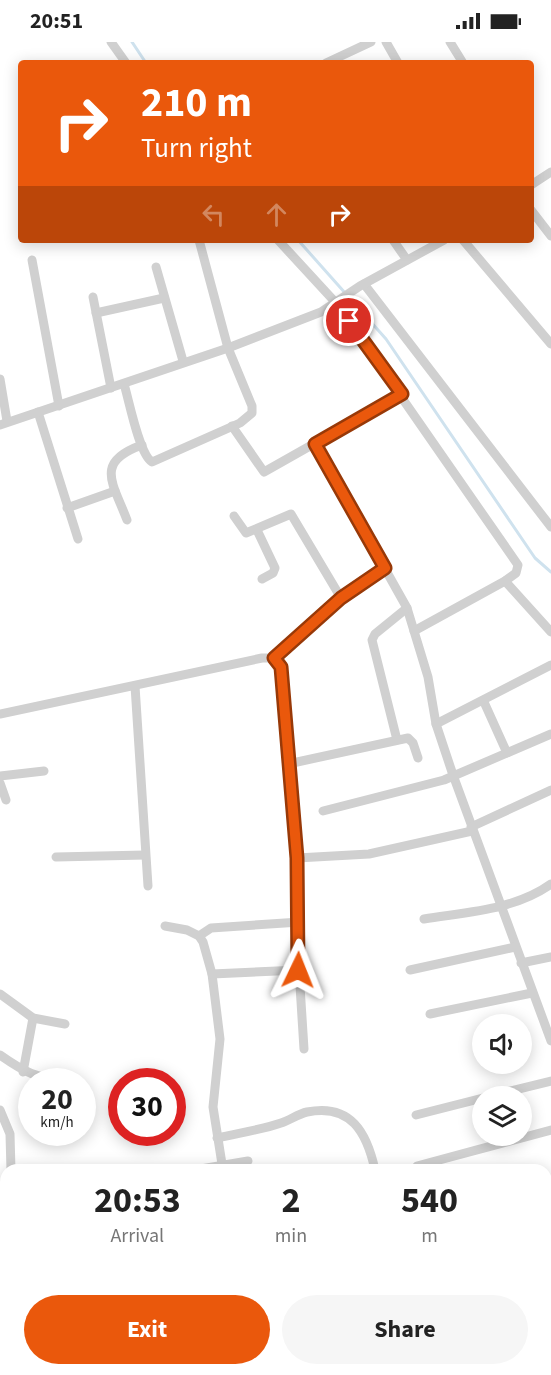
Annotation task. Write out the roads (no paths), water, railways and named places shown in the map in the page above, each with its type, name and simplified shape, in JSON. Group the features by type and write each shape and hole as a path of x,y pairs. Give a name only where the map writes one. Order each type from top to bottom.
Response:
{"street":[{"path":"111,42 124,60"},
{"path":"331,60 353,46 371,42"},
{"path":"386,42 396,60"},
{"path":"450,42 461,60"},
{"path":"534,178 551,172"},
{"path":"534,214 551,236"},
{"path":"124,384 148,459 158,461 246,419 252,413 252,406 228,348 200,243"},
{"path":"281,243 339,300 518,565 516,573 505,581 414,631"},
{"path":"395,243 407,260"},
{"path":"0,379 3,423 124,384 183,361 228,348 321,312 362,285 438,243"},
{"path":"466,243 551,344"},
{"path":"32,260 59,406"},
{"path":"156,267 183,361"},
{"path":"362,285 551,527"},
{"path":"93,297 111,388"},
{"path":"96,314 164,298"},
{"path":"232,426 264,472 402,394"},
{"path":"38,412 78,539"},
{"path":"315,444 407,608 428,677 436,724 471,829 551,1041"},
{"path":"128,520 115,491 111,470 113,461 120,454 142,445"},
{"path":"67,508 115,491"},
{"path":"234,516 246,533 257,530 287,514 295,517 341,598"},
{"path":"257,530 275,568 273,573 262,579"},
{"path":"0,714 274,658 341,598 385,568"},
{"path":"505,581 551,632"},
{"path":"396,740 372,640 375,634 407,608"},
{"path":"274,658 281,667 297,858 300,922 298,970 304,1049"},
{"path":"436,724 484,702 551,665"},
{"path":"135,686 148,886"},
{"path":"484,702 507,753"},
{"path":"323,811 422,787 551,734"},
{"path":"288,764 396,740 411,740 418,758"},
{"path":"0,776 44,771"},
{"path":"0,783 6,800"},
{"path":"297,858 369,854 471,829 551,790"},
{"path":"56,857 145,855"},
{"path":"424,919 501,907 538,894 551,884"},
{"path":"199,936 212,928 300,922"},
{"path":"165,926 187,930 199,936 203,942 212,974 220,1039 213,1107 222,1164 248,1161"},
{"path":"410,970 515,947"},
{"path":"521,963 551,957"},
{"path":"212,974 298,970"},
{"path":"430,1014 532,993"},
{"path":"0,994 33,1018 65,1024"},
{"path":"24,1068 33,1018"},
{"path":"0,1054 18,1068"},
{"path":"531,1086 551,1081"},
{"path":"416,1115 472,1101"},
{"path":"0,1110 10,1134 11,1164"},
{"path":"217,1138 280,1124 306,1112 329,1111 350,1119 362,1130 373,1164"},
{"path":"424,1164 551,1130"}],"waterway":[{"path":"132,42 144,60"},
{"path":"301,243 386,339 535,558 551,572"}]}
